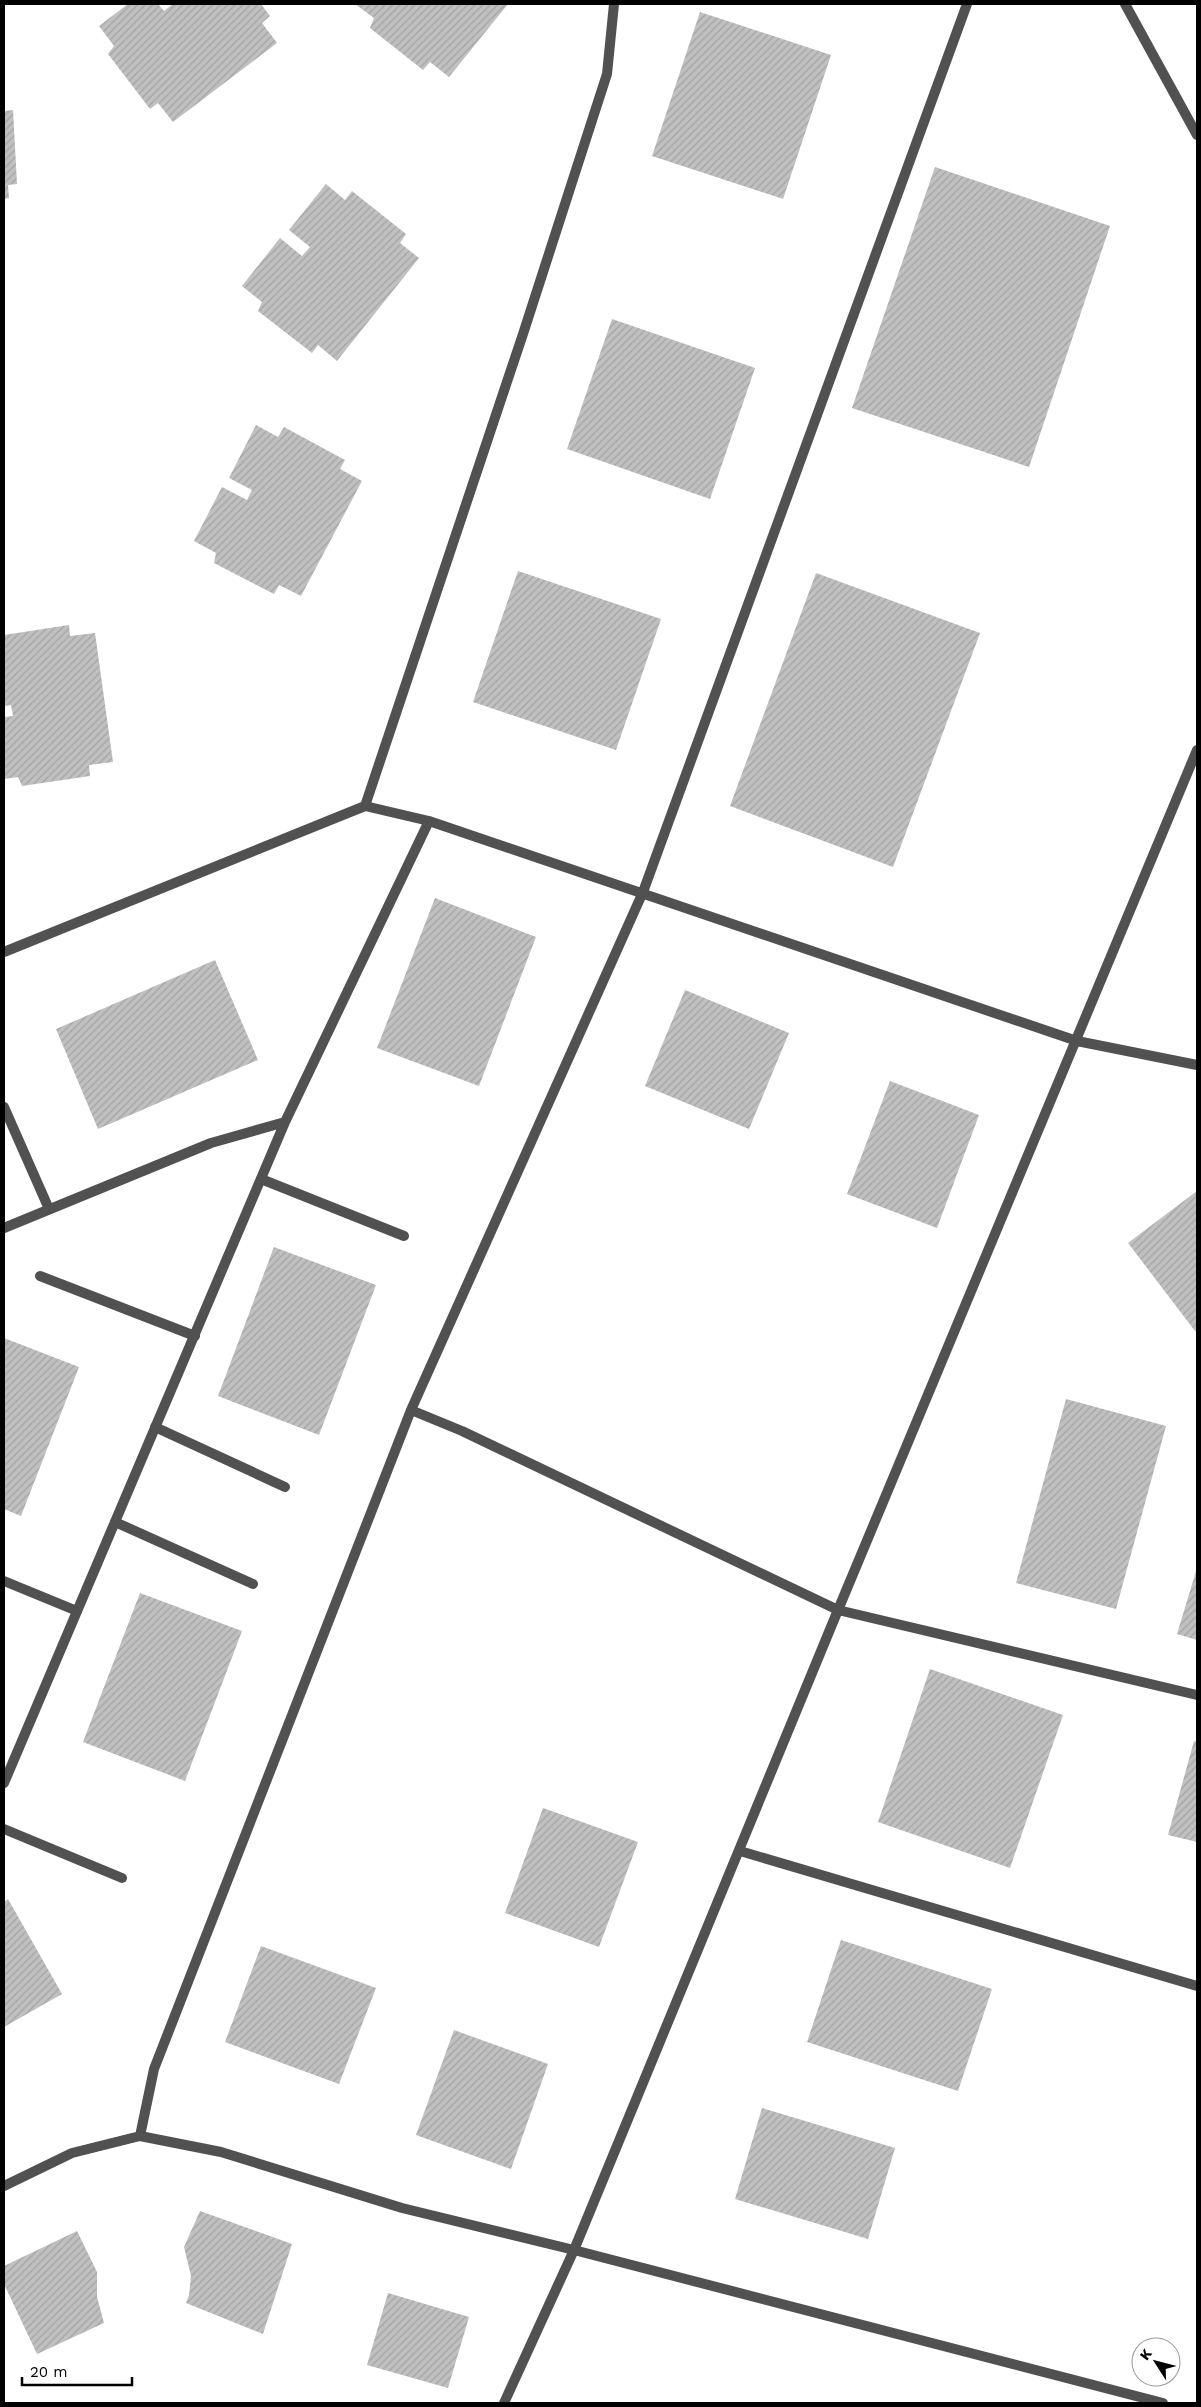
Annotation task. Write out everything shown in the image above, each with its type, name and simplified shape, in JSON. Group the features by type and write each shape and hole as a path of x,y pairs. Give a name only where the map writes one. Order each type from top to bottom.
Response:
{"street":[{"path":"364,806 520,344 607,74 614,4"},
{"path":"140,2136 154,2069 411,1410 643,892 966,4"},
{"path":"1125,4 1197,135"},
{"path":"504,2403 574,2250 838,1610 1197,750"},
{"path":"4,952 364,806 429,821 643,892 1077,1041 1197,1065"},
{"path":"4,1783 286,1122 429,821"},
{"path":"4,1107 49,1209"},
{"path":"4,1228 211,1144 286,1122"},
{"path":"261,1179 404,1236"},
{"path":"40,1276 195,1336"},
{"path":"411,1410 462,1431 838,1610 1197,1695"},
{"path":"156,1427 285,1487"},
{"path":"115,1522 253,1584"},
{"path":"4,1581 77,1612"},
{"path":"4,1829 122,1878"},
{"path":"740,1851 1197,1986"},
{"path":"4,2186 72,2153 140,2136 221,2152 402,2208 574,2250 1163,2403"}],"building":[{"path":"128,4 158,4 164,11 173,4 261,4 270,16 262,23 277,43 173,122 158,103 150,109 108,54 114,46 99,26"},
{"path":"355,4 508,4 449,77 430,62 423,70 370,28 374,18"},
{"path":"700,12 831,55 783,199 652,156"},
{"path":"13,110 17,184 8,185 9,198 4,199 4,111"},
{"path":"935,167 1110,226 1029,467 852,408"},
{"path":"326,184 345,200 352,191 406,234 400,243 419,258 337,361 318,345 312,353 258,311 262,302 242,286 280,238 302,256 310,247 289,230"},
{"path":"612,319 755,368 710,499 567,449"},
{"path":"256,425 278,437 284,427 345,460 340,469 362,481 301,596 279,585 274,594 214,563 216,553 194,541 222,487 247,500 252,490 229,478"},
{"path":"518,571 661,619 616,750 473,702"},
{"path":"816,573 980,633 893,867 730,806"},
{"path":"69,625 70,636 95,633 113,762 89,765 90,776 22,786 18,777 4,779 4,717 13,716 11,705 4,706 4,635"},
{"path":"435,898 536,937 479,1086 377,1048"},
{"path":"215,960 258,1060 98,1129 56,1029"},
{"path":"685,990 789,1033 749,1129 645,1086"},
{"path":"890,1081 979,1115 937,1228 847,1194"},
{"path":"1197,1191 1197,1330 1195,1331 1128,1243"},
{"path":"274,1247 376,1285 319,1435 218,1396"},
{"path":"4,1338 79,1367 21,1516 4,1509"},
{"path":"1066,1399 1166,1426 1116,1609 1016,1583"},
{"path":"1197,1568 1197,1640 1177,1634"},
{"path":"140,1593 242,1631 185,1781 83,1742"},
{"path":"930,1669 1063,1715 1010,1868 878,1822"},
{"path":"1194,1741 1197,1742 1197,1842 1168,1835"},
{"path":"543,1808 638,1842 599,1947 505,1913"},
{"path":"8,1899 62,1994 4,2027 4,1902"},
{"path":"841,1940 992,1989 958,2091 807,2042"},
{"path":"261,1946 376,1988 339,2084 225,2042"},
{"path":"454,2030 548,2064 511,2169 416,2135"},
{"path":"762,2108 895,2148 868,2239 735,2199"},
{"path":"200,2211 292,2244 263,2334 186,2303 191,2276 184,2247"},
{"path":"77,2231 97,2272 97,2297 104,2323 37,2354 4,2284 4,2266"},
{"path":"388,2293 469,2317 448,2388 367,2365"}]}
